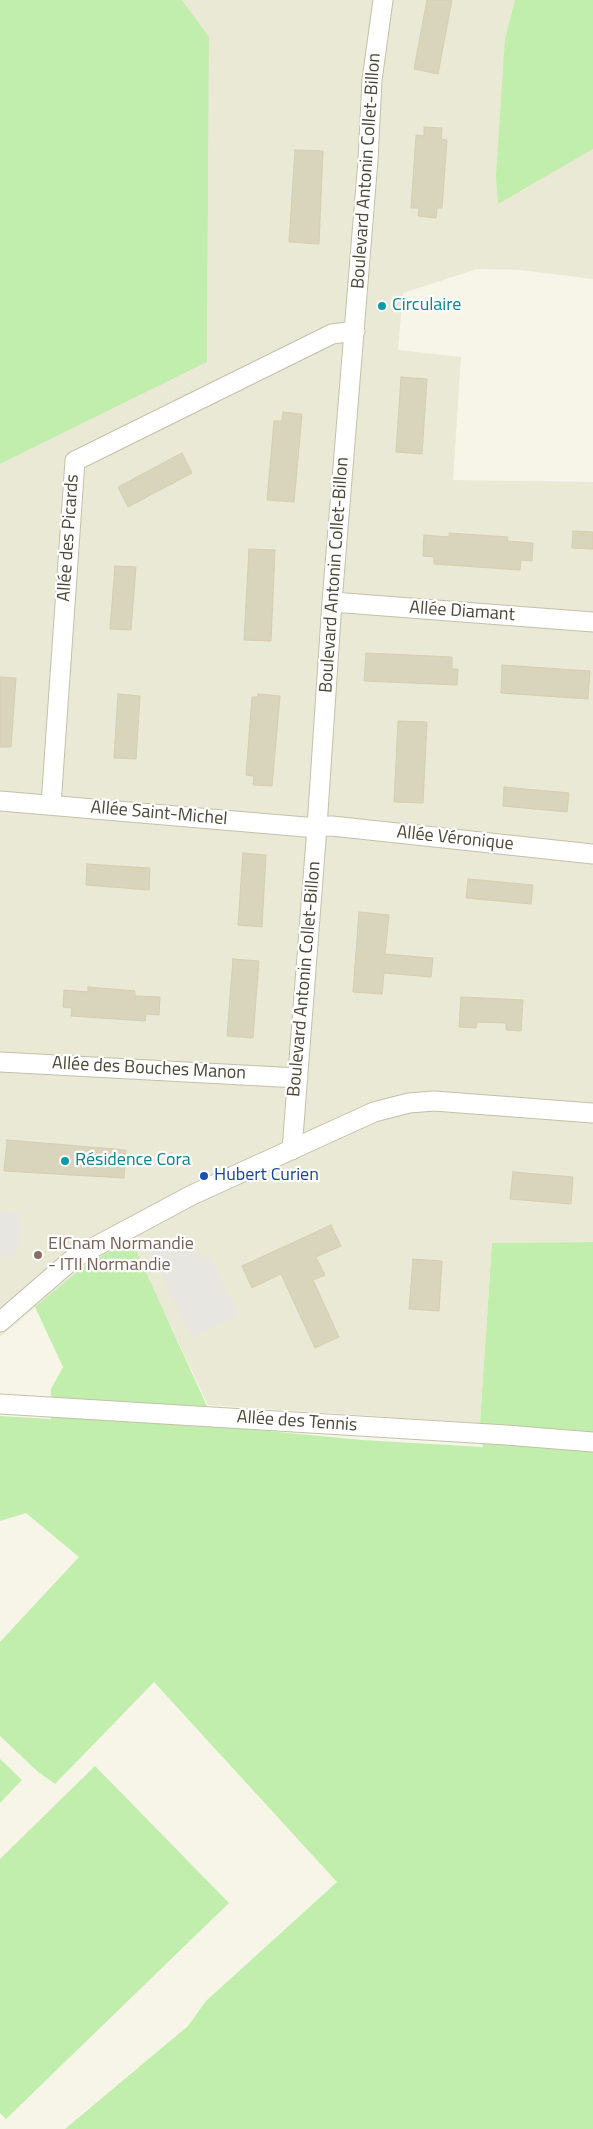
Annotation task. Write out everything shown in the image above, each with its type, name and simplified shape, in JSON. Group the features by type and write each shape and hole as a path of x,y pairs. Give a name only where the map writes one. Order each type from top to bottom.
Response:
{"street":[{"name":"Boulevard Antonin Collet-Billon","path":"292,1150 318,827 332,602 355,331 372,80 383,0"},
{"name":"Allée des Picards","path":"51,805 75,461 332,334 355,331"},
{"name":"Allée Diamant","path":"332,602 593,622"},
{"name":"Allée Saint-Michel","path":"0,801 318,827"},
{"name":"Allée Véronique","path":"318,827 332,826 593,854"},
{"name":"Allée des Bouches Manon","path":"0,1062 298,1078"},
{"path":"0,1322 74,1258 192,1195 374,1112 409,1103 434,1101 593,1113"},
{"name":"Allée des Tennis","path":"0,1404 593,1442"}],"shaded area":[{"path":"182,0 515,0 505,38 498,203 593,149 593,279 522,270 477,269 403,293 398,350 461,357 453,480 593,482 593,1242 492,1243 480,1423 208,1405 130,1239 84,1266 0,1337 0,464 207,362 209,37"},
{"path":"0,1210 18,1212 20,1233 15,1257 0,1256"},
{"path":"164,1243 211,1260 238,1315 192,1338 149,1249"}],"green space":[{"path":"0,0 182,0 209,37 207,362 0,464"},
{"path":"515,0 593,0 593,149 498,204 496,176 505,38"},
{"path":"131,1239 216,1426 362,1440 483,1447 480,1423 492,1243 593,1242 593,2129 65,2129 188,2026 206,2001 337,1882 154,1682 55,1784 37,1771 0,1736 0,1642 79,1557 26,1513 0,1521 0,1416 51,1419 51,1389 63,1367 35,1307 84,1266"},
{"path":"0,1759 22,1780 0,1803"},
{"path":"95,1766 229,1903 6,2119 0,2113 0,1859"}],"building":[{"path":"427,0 452,0 438,74 414,69"},
{"path":"424,127 442,128 441,139 447,140 442,208 437,208 436,218 418,216 419,208 411,208 416,135 424,136"},
{"path":"295,150 323,151 319,244 289,242"},
{"path":"401,377 427,379 422,454 396,452"},
{"path":"283,412 302,414 294,502 267,500 274,421 282,421"},
{"path":"182,453 192,473 128,507 118,487"},
{"path":"573,531 593,532 593,549 572,548"},
{"path":"449,533 508,537 507,541 533,543 532,561 521,560 520,570 434,564 434,557 423,556 424,535 449,537"},
{"path":"249,549 275,550 271,641 244,640"},
{"path":"115,566 136,567 131,630 110,629"},
{"path":"366,653 452,657 452,669 458,669 457,685 364,681"},
{"path":"502,665 590,671 588,699 501,693"},
{"path":"0,677 16,678 11,747 0,747"},
{"path":"118,694 140,696 136,759 114,758"},
{"path":"258,694 280,696 272,786 253,785 254,776 246,775 252,697 258,697"},
{"path":"398,721 427,722 423,803 394,802"},
{"path":"504,787 569,793 567,812 503,806"},
{"path":"243,853 266,855 262,927 238,925"},
{"path":"87,864 150,868 149,890 86,885"},
{"path":"468,879 533,885 531,904 466,898"},
{"path":"359,912 389,915 385,954 433,958 431,977 384,973 382,994 353,992"},
{"path":"233,959 259,961 253,1038 227,1036"},
{"path":"88,987 135,991 135,996 160,997 159,1015 146,1014 145,1021 71,1016 72,1008 63,1007 64,990 88,992"},
{"path":"461,997 523,1000 521,1031 506,1030 506,1023 477,1022 476,1028 459,1027"},
{"name":"Résidence Cora","path":"7,1140 126,1150 124,1178 4,1171"},
{"path":"513,1172 573,1177 571,1204 510,1199"},
{"path":"331,1225 341,1246 316,1257 325,1275 313,1280 339,1337 315,1348 281,1274 252,1288 242,1266"},
{"path":"413,1259 442,1261 439,1311 409,1309"}],"place":[{"name":"Circulaire","path":"382,306"},
{"name":"Résidence Cora","path":"65,1161"},
{"name":"Hubert Curien","path":"204,1176"},
{"name":"EICnam Normandie - ITII Normandie","path":"38,1255"}]}
